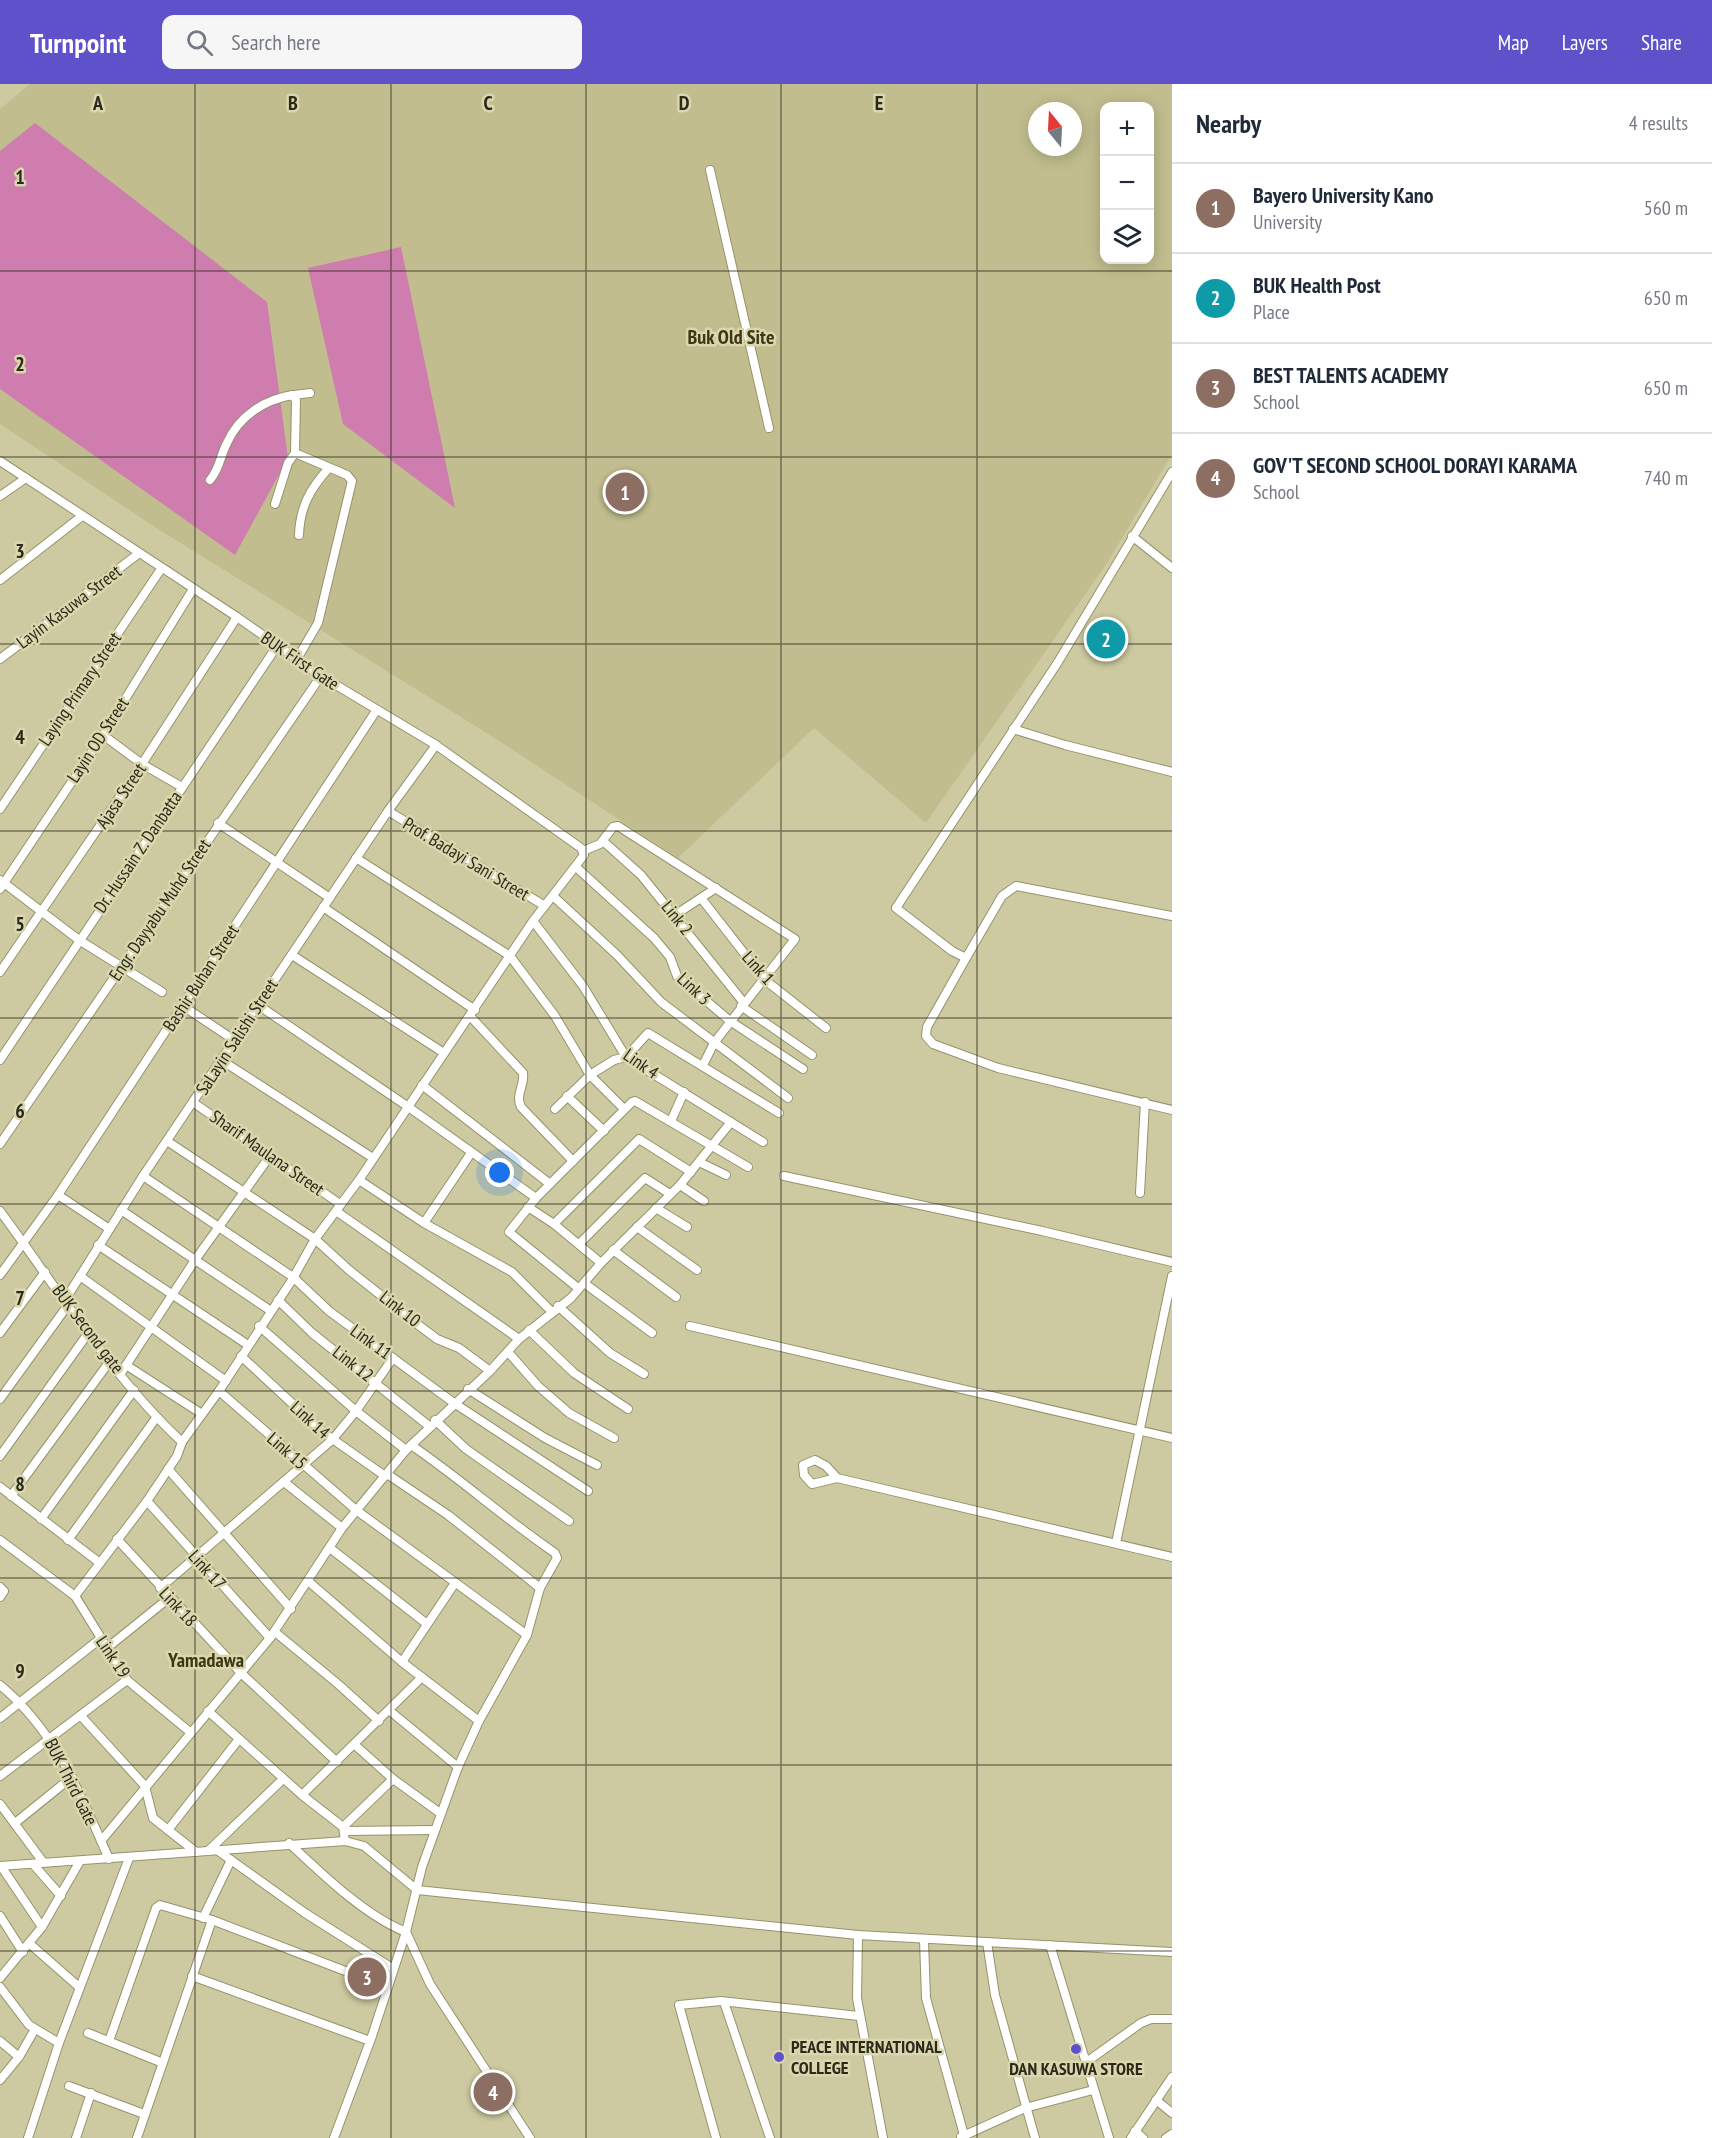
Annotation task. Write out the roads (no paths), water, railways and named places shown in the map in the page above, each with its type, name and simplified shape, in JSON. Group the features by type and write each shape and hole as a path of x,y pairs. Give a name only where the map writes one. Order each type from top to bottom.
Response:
{"street":[{"path":"710,170 769,428"},
{"path":"210,480 220,465 230,436 246,416 269,401 310,393"},
{"path":"275,504 288,463 295,453 294,395"},
{"path":"295,453 328,469 347,475 352,487 318,623 297,658"},
{"name":"BUK First Gate","path":"0,461 138,554 237,617 321,676 436,745 583,851"},
{"path":"298,535 300,515 305,500 328,469"},
{"path":"966,957 952,951 896,908 1058,662 1172,472"},
{"path":"0,496 26,478"},
{"path":"0,579 82,516"},
{"path":"1132,536 1172,568"},
{"name":"Layin Kasuwa Street","path":"0,659 138,554"},
{"name":"Laying Primary Street","path":"0,809 161,569"},
{"name":"Layin OD Street","path":"1,884 103,735 193,589"},
{"name":"Ajasa Street","path":"0,972 44,911 237,617"},
{"name":"Dr. Hussain Z. Danbatta","path":"0,1060 277,646"},
{"name":"Engr. Dayyabu Muhd Street","path":"0,1144 321,676"},
{"name":"Bashir Buhan Street","path":"0,1275 58,1196 376,711"},
{"path":"1013,729 1065,745 1172,772"},
{"path":"103,735 142,764 182,787"},
{"name":"SaLayin Salishi Street","path":"0,1399 66,1302 108,1228 142,1176 194,1103 356,858 436,745"},
{"name":"Prof. Badayi Sani Street","path":"388,812 544,906"},
{"path":"218,823 330,898"},
{"path":"0,1540 75,1596 147,1501 182,1442 226,1381 315,1239 359,1180 533,921 576,867 584,855 583,851 603,841 613,827 618,826 796,940 730,1021 714,1043 703,1065"},
{"name":"Link 2","path":"603,841 641,875 675,915 743,1004 812,1055"},
{"path":"356,858 510,956 555,1016 590,1075 624,1109"},
{"name":"Link 3","path":"576,867 654,938 670,957 677,976 730,1021 803,1069"},
{"path":"1,884 44,911 80,940 162,992"},
{"path":"1172,916 1062,893 1016,886 1002,896 927,1027 926,1036 933,1044 998,1068 1172,1110"},
{"path":"675,915 716,888"},
{"path":"553,896 617,956 661,1002 788,1098"},
{"name":"Link 1","path":"701,898 765,980 826,1028"},
{"path":"323,907 472,1013 523,1073 524,1079 517,1096 521,1107 573,1161"},
{"name":"Link 4","path":"533,921 583,987 626,1057 763,1142"},
{"path":"292,955 444,1053"},
{"path":"258,1005 407,1106 536,1198"},
{"path":"183,1006 234,1040"},
{"path":"555,1109 590,1075 614,1060 626,1057 648,1033 779,1113"},
{"path":"221,1060 373,1158"},
{"path":"422,1085 550,1184"},
{"path":"671,1121 684,1092"},
{"path":"567,1096 604,1131"},
{"path":"651,1333 580,1286 509,1233 536,1198 624,1109 635,1101 748,1167"},
{"path":"1140,1193 1145,1102"},
{"name":"Sharif Maulana Street","path":"194,1103 519,1339"},
{"path":"407,1106 536,1198"},
{"path":"101,1841 144,1786 272,1635 342,1528 408,1447 490,1371 528,1330 571,1298 613,1250 680,1185 731,1122"},
{"path":"554,1224 639,1139 691,1172"},
{"name":"Link 10","path":"167,1141 315,1239 348,1270 422,1327 437,1338 459,1348 490,1371"},
{"path":"424,1223 471,1153"},
{"path":"202,1414 124,1369 195,1260 270,1156"},
{"path":"699,1162 726,1175"},
{"name":"Link 11","path":"142,1176 293,1277 329,1311 454,1403 588,1491"},
{"path":"783,1176 1042,1231 1172,1262"},
{"path":"579,1244 645,1178 670,1194"},
{"path":"359,1180 424,1223 512,1272 610,1353 644,1374"},
{"path":"680,1185 704,1201"},
{"path":"58,1196 108,1228"},
{"path":"528,1207 554,1224 601,1263"},
{"path":"656,1208 687,1227"},
{"path":"121,1210 271,1311"},
{"name":"BUK Second gate","path":"0,1211 110,1361 124,1369 134,1390 156,1418 182,1442"},
{"path":"637,1227 697,1270"},
{"path":"98,1245 248,1345"},
{"path":"613,1250 676,1297"},
{"path":"0,1333 45,1272"},
{"path":"80,1276 150,1329 226,1381"},
{"path":"1116,1543 1172,1276"},
{"name":"Link 12","path":"278,1300 312,1333 376,1383 569,1521"},
{"path":"260,1326 356,1411 408,1447 454,1474 490,1506 555,1553 557,1558 540,1588 527,1635 479,1721 440,1813 406,1932 392,1968 370,2041 334,2138"},
{"path":"690,1326 1172,1438"},
{"path":"528,1330 574,1372 628,1409"},
{"path":"0,1456 89,1332"},
{"path":"508,1352 538,1386 569,1413 614,1438"},
{"name":"Link 14","path":"241,1356 332,1440 448,1515 540,1588"},
{"path":"160,1588 194,1556 332,1440 356,1411 393,1358"},
{"path":"11,1496 110,1361"},
{"path":"468,1389 545,1438 597,1465"},
{"path":"41,1519 134,1390"},
{"name":"Link 15","path":"219,1391 356,1510 527,1635"},
{"path":"68,1540 156,1418"},
{"path":"168,1469 291,1609"},
{"path":"837,1478 1172,1557"},
{"path":"284,1482 342,1528"},
{"path":"0,1487 100,1563"},
{"name":"Link 17","path":"147,1501 194,1556 272,1635 338,1684 379,1721"},
{"name":"Link 18","path":"117,1539 169,1598 241,1673 338,1762"},
{"path":"330,1548 427,1624"},
{"path":"308,1581 402,1662 479,1721"},
{"path":"402,1662 455,1583"},
{"path":"0,1587 4,1591 0,1597"},
{"name":"Link 19","path":"75,1596 127,1680 190,1732"},
{"path":"107,1648 169,1598"},
{"path":"0,1718 100,1639"},
{"path":"302,1795 390,1711 422,1677"},
{"path":"0,1776 49,1736 81,1716 127,1680"},
{"name":"BUK Third Gate","path":"0,1684 20,1701 49,1736 72,1777 109,1859"},
{"path":"208,1711 344,1833 364,1846 417,1890 858,1935 1172,1952"},
{"path":"390,1711 458,1767"},
{"path":"81,1716 144,1786 153,1818 196,1852"},
{"path":"168,1830 238,1739"},
{"path":"355,1745 393,1779 440,1813"},
{"path":"15,1823 72,1777"},
{"path":"212,1851 283,1779"},
{"path":"344,1833 393,1779"},
{"path":"0,1804 43,1862"},
{"path":"0,1866 212,1851 289,1843 344,1833 434,1830"},
{"path":"289,1843 345,1892 395,1927 406,1932 430,1984 530,2138"},
{"path":"212,1851 231,1860 305,1913 392,1968"},
{"path":"28,2138 58,2043 129,1858"},
{"path":"137,2138 192,1976 207,1919 231,1860"},
{"path":"0,1978 42,1927 80,1861"},
{"path":"33,1864 61,1896"},
{"path":"0,1866 42,1927"},
{"path":"108,2041 158,1906 207,1919 387,1987"},
{"path":"0,1916 23,1952"},
{"path":"858,1935 857,1998 884,2138"},
{"path":"924,1940 926,1998 962,2137 1025,2108 1093,2090"},
{"path":"987,1942 995,1995 1035,2138"},
{"path":"30,1944 79,1987"},
{"path":"1050,1945 1109,2138"},
{"path":"192,1976 370,2041"},
{"path":"1,1990 18,2013 35,2029 58,2043"},
{"path":"716,2138 678,2007 724,2002 860,2016"},
{"path":"724,2002 770,2138"},
{"path":"1085,2063 1141,2023 1151,2019 1172,2019"},
{"path":"0,2080 19,2057 35,2029"},
{"path":"88,2033 163,2063"},
{"path":"1,2046 19,2057"},
{"path":"1143,2138 1133,2135 1172,2078"},
{"path":"69,2086 144,2114"},
{"path":"76,2138 91,2093"},
{"path":"1156,2100 1172,2113"},
{"path":"1166,2138 1172,2134"}],"place":[{"name":"Bayero University Kano","path":"625,492"},
{"name":"BUK Health Post","path":"1106,639"},
{"name":"BEST TALENTS ACADEMY","path":"367,1977"},
{"name":"DAN KASUWA STORE","path":"1076,2049"},
{"name":"PEACE INTERNATIONAL COLLEGE","path":"779,2057"},
{"name":"GOV'T SECOND SCHOOL DORAYI KARAMA","path":"493,2092"}],"district":[{"name":"Buk Old Site","path":"731,337"},
{"name":"Yamadawa","path":"206,1660"}]}
